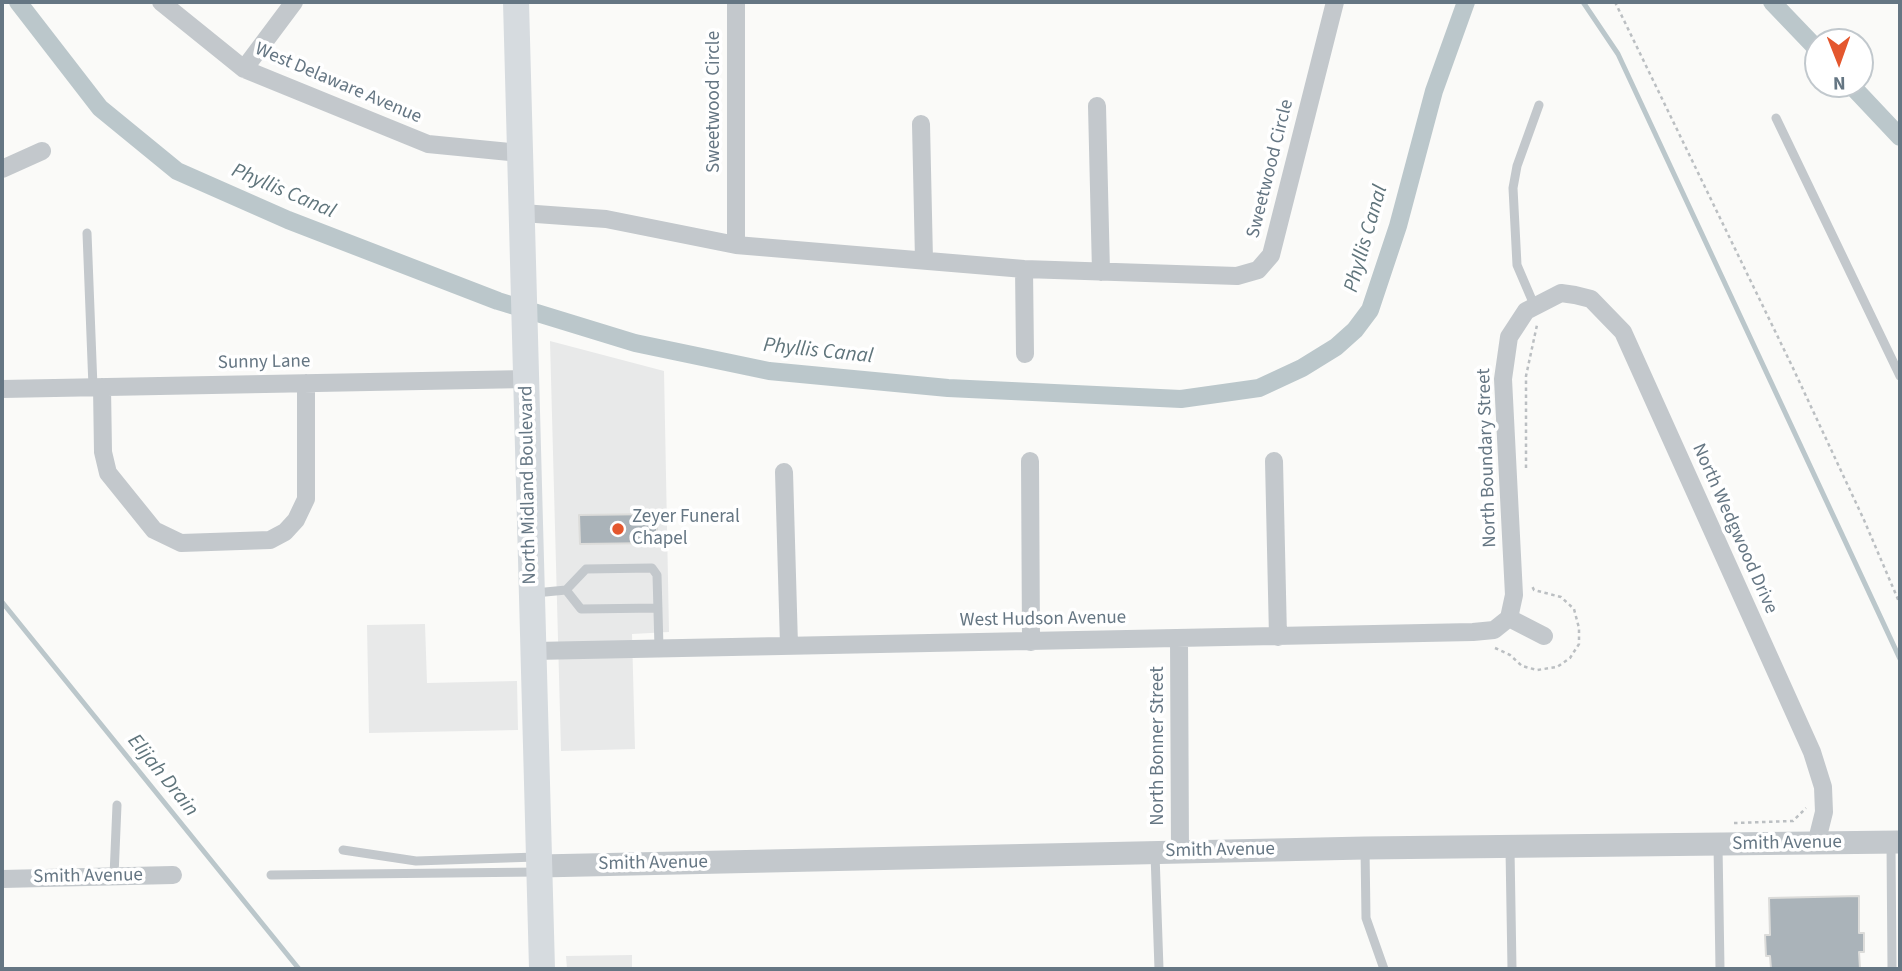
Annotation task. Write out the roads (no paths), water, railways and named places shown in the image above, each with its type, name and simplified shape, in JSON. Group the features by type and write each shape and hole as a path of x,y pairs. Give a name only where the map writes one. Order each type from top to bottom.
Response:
{"main road":[{"name":"North Midland Boulevard","path":"516,2 542,969"}],"street":[{"name":"West Delaware Avenue","path":"161,2 244,68 428,144 520,153"},
{"path":"244,68 294,2"},
{"name":"Sweetwood Circle","path":"736,2 736,244"},
{"name":"Sweetwood Circle","path":"522,213 606,219 736,244 1024,269 1237,276 1258,270 1271,255 1335,2"},
{"path":"1097,106 1101,272"},
{"path":"921,124 925,260"},
{"path":"2,169 41,151"},
{"path":"1024,269 1025,354"},
{"name":"North Wedgwood Drive","path":"1539,313 1561,293 1591,299 1623,332 1812,752 1823,787 1824,812 1816,845"},
{"name":"North Boundary Street","path":"1509,618 1514,595 1503,379 1509,337 1526,311 1539,313"},
{"name":"Sunny Lane","path":"2,389 527,379"},
{"path":"98,387 103,452 108,473 154,530 181,543 270,540 285,532 296,520 306,499 306,383"},
{"path":"1030,461 1031,642"},
{"path":"1274,461 1278,637"},
{"path":"784,472 789,645"},
{"path":"1509,618 1544,636"},
{"name":"West Hudson Avenue","path":"534,651 1473,632 1494,630 1509,618"},
{"name":"North Bonner Street","path":"1179,639 1180,852"},
{"name":"Smith Avenue","path":"540,865 1365,848 1896,843"},
{"name":"Smith Avenue","path":"2,878 173,875"}],"lane":[{"path":"1539,105 1517,166 1513,188 1517,265 1539,313"},
{"path":"1776,118 1900,376"},
{"path":"88,233 98,387"},
{"path":"532,593 566,590 586,569 652,568 657,575 659,648"},
{"path":"566,590 581,609 658,608"},
{"path":"114,876 117,805"},
{"path":"1892,969 1896,843"},
{"path":"1718,845 1720,969"},
{"path":"1510,847 1512,969"},
{"path":"1365,848 1366,918 1384,969"},
{"path":"343,850 416,861 540,865"},
{"path":"1155,853 1159,969"},
{"name":"Smith Avenue","path":"271,875 540,865"}],"waterway":[{"name":"Phyllis Canal","path":"18,2 100,108 177,171 288,220 498,301 635,343 769,371 948,388 1181,399 1259,388 1302,368 1336,347 1355,330 1370,310 1398,226 1434,91 1466,2"},
{"path":"1583,2 1618,54 1900,659"},
{"name":"Phyllis Canal","path":"1772,2 1804,35"},
{"name":"Phyllis Canal","path":"1863,98 1900,137"},
{"name":"Elijah Drain","path":"2,602 299,969"}],"place":[{"name":"Zeyer Funeral Chapel","path":"618,529"}]}
